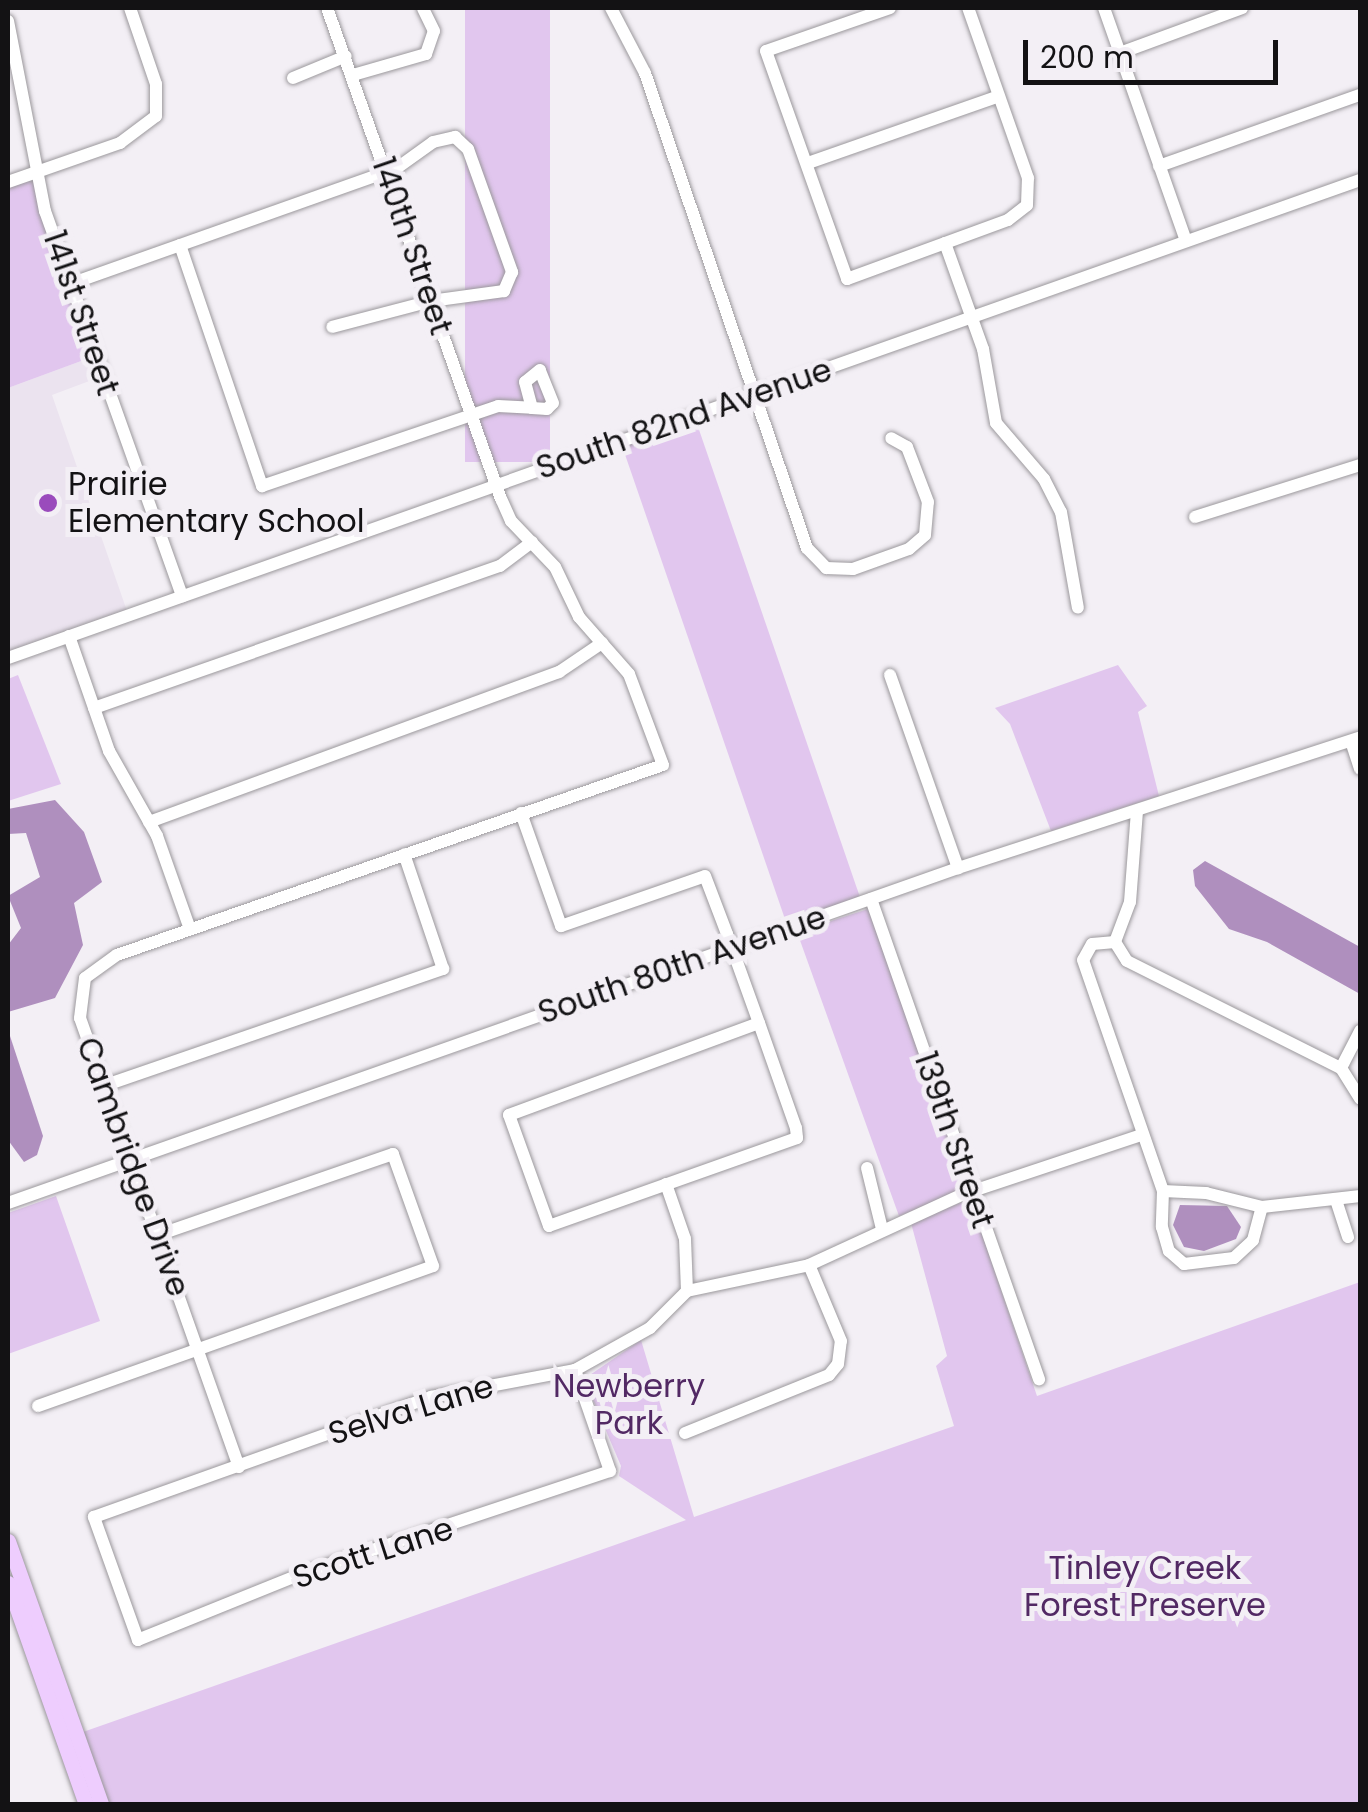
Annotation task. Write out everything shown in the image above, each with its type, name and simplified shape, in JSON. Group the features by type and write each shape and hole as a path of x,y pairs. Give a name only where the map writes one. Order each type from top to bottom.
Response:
{"main road":[{"path":"8,1541 12,1588 86,1804"},
{"path":"12,1588 101,1804"}],"street":[{"path":"8,182 120,143 156,116 156,84 130,8"},
{"name":"140th Street","path":"327,8 511,521 532,542 635,684 663,764"},
{"path":"353,75 426,54 434,30 423,8"},
{"path":"611,8 645,74 807,548 832,570 909,549 928,528 928,502 907,446 891,438"},
{"path":"890,8 766,51 847,279 1024,210 1028,178 968,8"},
{"path":"1104,8 1186,242"},
{"path":"1120,53 1242,8"},
{"name":"141st Street","path":"8,21 45,210 182,596"},
{"path":"293,78 346,56"},
{"path":"1159,166 1360,95"},
{"path":"808,163 999,96"},
{"path":"72,283 386,172 434,142 455,137 468,149 512,272 504,291 432,300 332,327"},
{"name":"South 82nd Avenue","path":"8,658 1360,180"},
{"path":"944,243 971,318 996,423 1044,480 1061,512 1078,608"},
{"path":"180,245 262,486 498,406 532,408 553,403 546,377 531,372 525,382 532,408"},
{"path":"1196,517 1360,466"},
{"path":"94,708 500,566 532,542"},
{"path":"69,636 94,708 149,822 190,929"},
{"path":"149,822 559,672 602,643"},
{"path":"890,675 958,868"},
{"path":"1356,739 1360,769"},
{"name":"South 80th Avenue","path":"8,1203 958,868 1356,739"},
{"name":"Cambridge Drive","path":"239,1467 80,1018 86,978 106,960 663,764"},
{"path":"1115,942 1130,902 1136,811"},
{"path":"521,813 561,926 705,876 759,1023 797,1138 549,1226 509,1115 759,1023"},
{"path":"104,1086 444,969 404,854"},
{"name":"139th Street","path":"871,899 1040,1379"},
{"path":"1115,942 1127,961 1341,1068 1360,1099"},
{"path":"1115,942 1092,944 1083,960 1140,1135 1164,1190 1162,1227 1169,1251 1184,1264 1234,1258 1253,1240 1262,1207"},
{"path":"1341,1068 1360,1031"},
{"path":"666,1184 686,1239 687,1291 810,1265 882,1229 972,1192 1140,1135"},
{"path":"38,1406 432,1266 393,1154 158,1235"},
{"path":"867,1168 882,1229"},
{"path":"1164,1190 1262,1207 1360,1196"},
{"path":"1336,1200 1348,1237"},
{"path":"685,1433 829,1376 841,1341 810,1265"},
{"name":"Selva Lane","path":"138,1640 94,1518 432,1397 575,1370 650,1328 687,1291"},
{"name":"Scott Lane","path":"138,1640 302,1574 610,1471 575,1370"}],"shaded area":[{"name":"Prairie Elementary School","path":"92,357 100,377 52,395 127,611 8,654 8,388"},
{"path":"55,800 84,832 102,882 74,903 83,945 55,998 8,1012 8,945 21,928 8,896 40,877 26,833 8,834 8,809"},
{"path":"1205,861 1360,947 1360,994 1267,942 1229,929 1195,886 1193,870"},
{"path":"8,1030 43,1136 37,1155 24,1162 8,1140"},
{"path":"1180,1205 1227,1206 1241,1227 1236,1239 1204,1251 1184,1247 1173,1225"}],"green space":[{"path":"465,8 550,8 550,462 465,462"},
{"path":"35,179 92,357 8,388 8,186"},
{"path":"696,421 860,898 786,923 622,446"},
{"path":"1118,665 1147,706 1138,712 1159,796 1051,831 1010,724 995,708"},
{"path":"18,675 61,784 8,801 8,679"},
{"path":"868,909 966,1184 961,1192 899,1216 797,932"},
{"path":"56,1196 100,1321 8,1354 8,1213"},
{"name":"Tinley Creek Forest Preserve","path":"970,1199 1037,1396 1360,1282 1360,1804 109,1804 83,1732 686,1520 619,1476 621,1466 584,1379 641,1340 694,1517 954,1426 936,1366 947,1356 911,1223"}],"place":[{"name":"Prairie Elementary School","path":"48,503"}],"park label":[{"name":"Newberry Park","path":"629,1406"}]}
